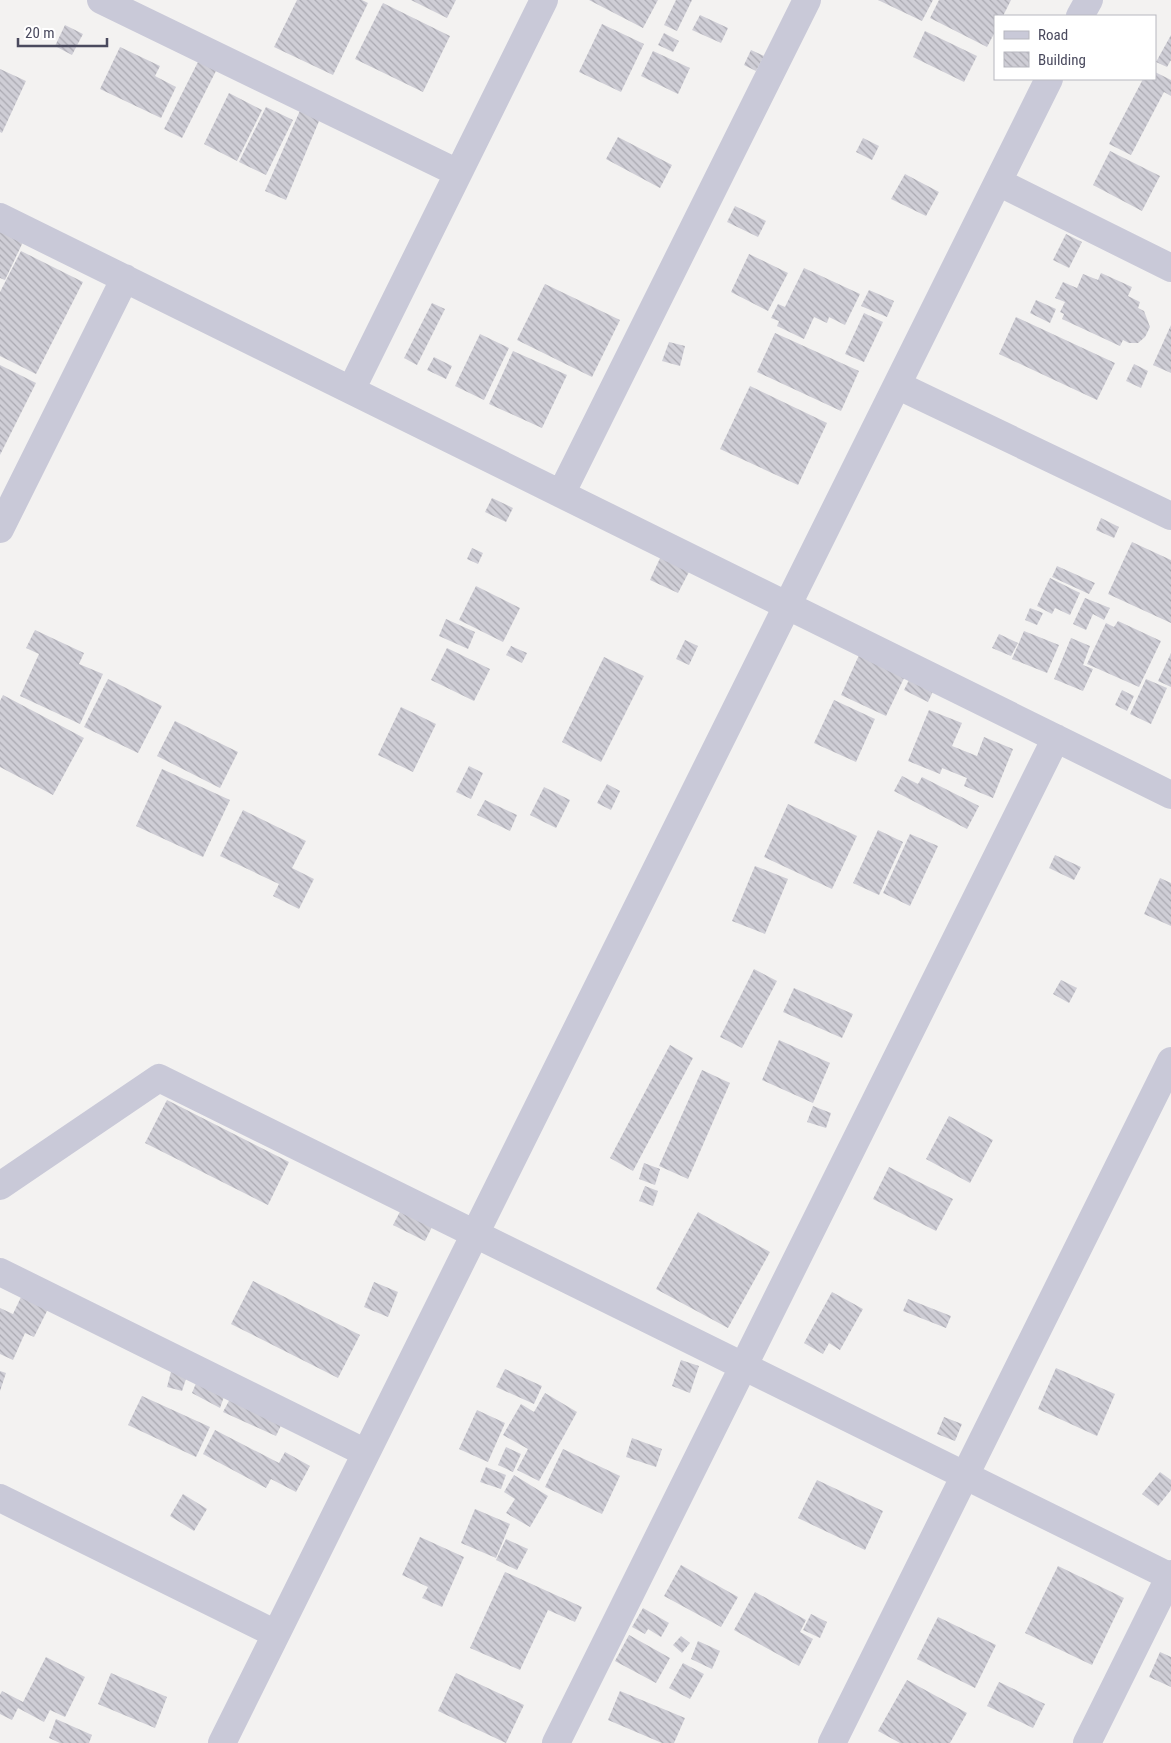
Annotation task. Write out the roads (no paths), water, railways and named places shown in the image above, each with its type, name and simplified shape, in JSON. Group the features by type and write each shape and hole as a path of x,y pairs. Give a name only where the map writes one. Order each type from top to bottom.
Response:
{"street":[{"path":"101,0 458,173"},
{"path":"351,390 544,0"},
{"path":"561,494 807,0"},
{"path":"1080,15 1088,0"},
{"path":"222,1743 1049,80"},
{"path":"998,182 1171,268"},
{"path":"0,217 1171,795"},
{"path":"0,529 125,278"},
{"path":"897,385 1171,516"},
{"path":"556,1743 1056,738"},
{"path":"832,1743 1171,1061"},
{"path":"0,1186 159,1078 1171,1576 1087,1743"},
{"path":"0,1272 366,1453"},
{"path":"0,1498 276,1634"}]}
